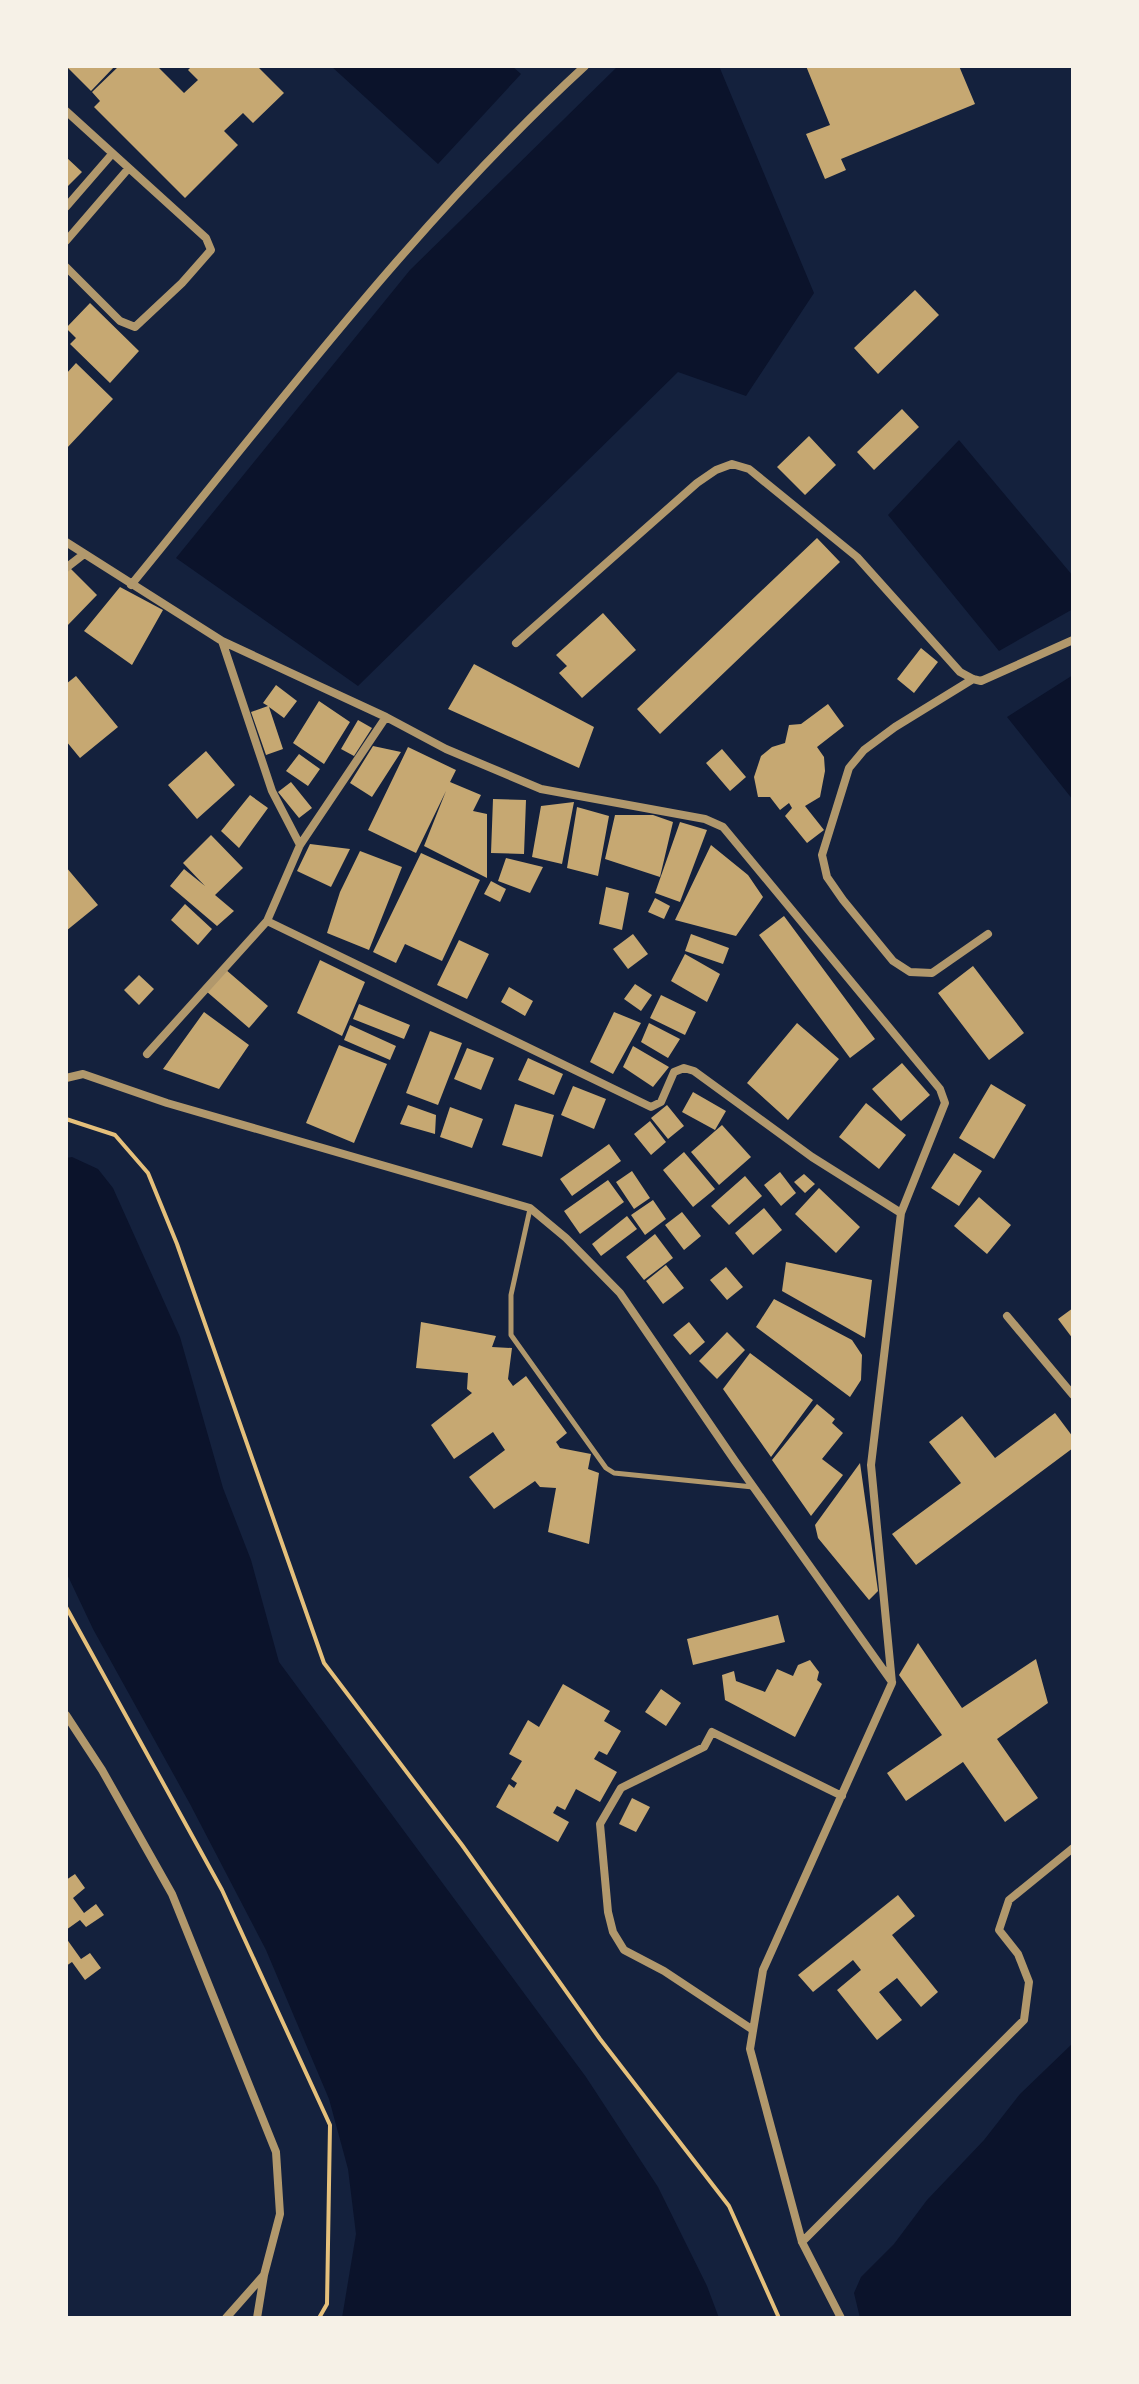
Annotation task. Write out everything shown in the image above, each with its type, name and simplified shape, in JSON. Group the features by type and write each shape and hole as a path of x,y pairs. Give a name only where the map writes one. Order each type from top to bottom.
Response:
{"street":[{"path":"131,585 376,287 527,120 585,66"},
{"path":"66,111 206,238 211,250 182,283 135,327 120,321 66,267"},
{"path":"66,207 112,154"},
{"path":"66,241 128,169"},
{"path":"516,643 697,483 732,464 749,469 857,557 960,672 973,679 981,681 1073,640"},
{"path":"66,542 222,641 386,717 446,749 541,789 705,819 723,827 940,1089 945,1103 901,1213 871,1465 892,1683 763,1970 750,2049 802,2242 841,2318"},
{"path":"66,568 84,554"},
{"path":"222,641 272,791 300,845"},
{"path":"973,679 864,750 849,768 822,855 827,877 843,900 893,961 910,972 932,973 988,934"},
{"path":"147,1054 267,921 300,845 386,717"},
{"path":"267,921 651,1107 661,1102 674,1072 684,1068 694,1071 812,1157 901,1213"},
{"path":"66,1078 83,1074 167,1103 530,1208 566,1238 620,1293 892,1683"},
{"path":"1007,1316 1073,1395"},
{"path":"66,1715 102,1770 172,1894 276,2152 280,2214 264,2275 257,2318"},
{"path":"753,2030 664,1971 624,1950 613,1932 608,1912 600,1824 621,1788 704,1747 712,1732 842,1796"},
{"path":"802,2242 1024,2020 1029,1982 1018,1954 999,1930 1009,1900 1073,1848"},
{"path":"226,2318 264,2275"}],"lane":[{"path":"530,1208 511,1295 511,1335 606,1468 614,1473 753,1487"}],"path":[{"path":"66,1119 115,1135 148,1173 193,1289 324,1663 462,1845 600,2039 729,2206 779,2318"},
{"path":"66,1607 222,1890 330,2125 327,2304 319,2318"}],"water":[{"path":"331,66 512,66 521,74 438,164"},
{"path":"618,66 719,66 814,293 746,396 678,372 358,686 176,558 410,270"},
{"path":"959,440 1073,576 1073,609 999,651 888,515"},
{"path":"1073,675 1073,800 1007,717"},
{"path":"72,1157 98,1169 113,1188 180,1337 223,1488 251,1560 279,1662 586,2077 658,2187 707,2286 719,2318 342,2318 356,2234 348,2169 329,2099 266,1950 93,1629 66,1572 66,1158"},
{"path":"1073,2043 1073,2318 860,2318 854,2293 861,2277 894,2244 927,2200 984,2140 1020,2094"}],"building":[{"path":"66,66 115,66 91,91"},
{"path":"119,66 157,66 184,93 198,80 188,70 192,66 257,66 284,93 253,123 243,113 224,131 238,145 185,198 94,107 100,101 92,92"},
{"path":"806,66 959,66 975,104 841,159 846,170 825,179 806,134 830,125"},
{"path":"66,157 82,172 66,188"},
{"path":"915,290 939,315 878,374 854,348"},
{"path":"90,303 139,351 110,383 70,344 76,338 66,328"},
{"path":"76,363 113,399 66,449 66,374"},
{"path":"902,409 919,427 874,470 857,452"},
{"path":"809,436 836,465 805,495 777,467"},
{"path":"817,538 840,562 660,734 637,709"},
{"path":"70,568 97,595 66,627 66,572"},
{"path":"120,587 163,610 132,665 84,631"},
{"path":"603,613 636,650 582,698 559,673 567,666 556,655"},
{"path":"921,648 938,662 914,693 897,679"},
{"path":"474,664 594,727 579,768 448,709"},
{"path":"76,676 118,727 80,758 66,741 66,684"},
{"path":"276,685 297,701 284,718 269,707 283,749 266,755 251,712 268,706 263,703"},
{"path":"319,701 350,722 324,764 293,743"},
{"path":"828,704 844,726 817,747 824,757 825,771 820,797 805,806 824,830 807,843 785,816 792,808 789,803 780,810 770,797 758,797 754,777 761,756 772,747 785,743 789,725 801,724"},
{"path":"358,720 372,728 354,756 341,749"},
{"path":"373,746 401,752 372,797 350,783"},
{"path":"408,747 456,770 450,782 481,795 473,811 487,814 487,878 424,846 446,791 416,853 368,830"},
{"path":"722,749 746,777 730,791 706,763"},
{"path":"206,751 235,785 197,819 168,785"},
{"path":"299,754 320,769 308,786 286,771"},
{"path":"291,782 312,808 299,818 278,792"},
{"path":"250,795 268,808 239,848 221,831"},
{"path":"493,799 526,800 524,854 491,853"},
{"path":"574,802 562,864 532,857 541,806"},
{"path":"577,807 609,816 598,876 567,868"},
{"path":"615,815 653,815 673,822 660,877 605,859"},
{"path":"680,822 707,830 680,902 655,893"},
{"path":"211,835 243,868 215,895 234,911 217,926 170,886 184,869 205,886 183,863"},
{"path":"310,844 350,849 331,887 297,871"},
{"path":"711,845 748,875 763,897 736,936 675,920"},
{"path":"360,851 402,867 369,950 327,933 340,892"},
{"path":"421,853 480,880 442,961 405,944 396,963 373,952"},
{"path":"506,858 543,867 530,893 498,881"},
{"path":"66,867 98,905 66,931"},
{"path":"491,881 506,889 500,902 484,894"},
{"path":"606,887 629,893 622,930 599,924"},
{"path":"655,898 670,906 664,919 648,912"},
{"path":"185,904 212,929 198,945 171,920"},
{"path":"784,916 875,1039 850,1058 759,935"},
{"path":"633,934 648,954 628,969 613,949"},
{"path":"691,934 729,948 723,964 685,951"},
{"path":"459,940 489,954 467,999 437,985"},
{"path":"685,954 720,974 707,1002 671,981"},
{"path":"320,960 365,982 342,1036 297,1013"},
{"path":"973,966 1024,1033 989,1060 938,993"},
{"path":"225,969 268,1006 249,1028 206,991"},
{"path":"139,975 154,989 139,1005 124,990"},
{"path":"635,984 652,995 641,1011 624,999"},
{"path":"509,987 533,1001 525,1016 501,1002"},
{"path":"661,995 696,1012 685,1035 650,1018"},
{"path":"359,1004 410,1025 404,1039 353,1019"},
{"path":"204,1012 249,1045 219,1089 163,1069"},
{"path":"614,1012 641,1023 613,1074 590,1062"},
{"path":"649,1023 680,1039 668,1058 641,1042"},
{"path":"797,1023 839,1059 788,1120 747,1083"},
{"path":"350,1025 396,1046 390,1060 344,1040"},
{"path":"430,1031 462,1043 438,1105 406,1093"},
{"path":"339,1045 387,1064 354,1143 306,1123"},
{"path":"633,1046 669,1067 653,1087 623,1067"},
{"path":"467,1048 494,1058 481,1090 454,1079"},
{"path":"528,1058 563,1074 554,1095 518,1080"},
{"path":"902,1063 930,1095 901,1121 872,1089"},
{"path":"991,1084 1026,1105 994,1159 959,1138"},
{"path":"573,1086 606,1099 594,1129 561,1115"},
{"path":"693,1092 726,1111 715,1130 682,1112"},
{"path":"866,1103 906,1135 879,1169 839,1137"},
{"path":"515,1104 554,1115 542,1157 502,1145"},
{"path":"408,1105 436,1115 435,1134 400,1124"},
{"path":"667,1105 684,1126 668,1139 651,1118"},
{"path":"450,1107 483,1119 472,1148 440,1137"},
{"path":"650,1121 666,1142 651,1155 634,1134"},
{"path":"722,1125 751,1157 719,1185 691,1152"},
{"path":"609,1144 621,1161 572,1196 560,1179"},
{"path":"684,1152 715,1189 693,1207 663,1170"},
{"path":"954,1153 982,1171 959,1206 931,1188"},
{"path":"632,1171 650,1198 634,1209 616,1182"},
{"path":"780,1172 796,1193 781,1206 764,1185"},
{"path":"804,1174 815,1184 805,1193 794,1182"},
{"path":"745,1176 762,1196 729,1225 711,1206"},
{"path":"608,1180 624,1202 580,1234 564,1211"},
{"path":"819,1188 860,1227 836,1253 795,1214"},
{"path":"979,1197 1011,1225 987,1254 954,1226"},
{"path":"653,1200 666,1219 645,1235 631,1215"},
{"path":"764,1208 782,1230 753,1255 735,1233"},
{"path":"682,1212 701,1236 684,1250 665,1225"},
{"path":"627,1216 637,1229 601,1256 592,1244"},
{"path":"655,1234 673,1258 644,1280 626,1257"},
{"path":"786,1262 872,1280 865,1338 782,1291"},
{"path":"666,1265 684,1288 663,1304 646,1281"},
{"path":"726,1267 743,1287 727,1300 710,1280"},
{"path":"774,1299 852,1340 862,1355 861,1380 850,1397 756,1327"},
{"path":"1073,1308 1073,1339 1058,1319"},
{"path":"421,1322 496,1336 492,1347 512,1348 508,1379 513,1386 526,1376 567,1433 556,1442 560,1448 591,1454 588,1469 599,1473 589,1544 548,1532 556,1488 540,1487 535,1481 494,1509 469,1477 505,1450 493,1432 454,1459 431,1425 472,1393 467,1389 468,1373 416,1368"},
{"path":"689,1322 705,1342 690,1355 673,1335"},
{"path":"727,1332 745,1350 717,1379 699,1361"},
{"path":"750,1353 813,1400 771,1457 723,1389"},
{"path":"817,1404 835,1419 832,1423 843,1433 822,1459 843,1475 811,1516 772,1460"},
{"path":"1055,1413 1073,1437 1073,1448 916,1565 892,1534 961,1483 929,1442 962,1416 995,1458"},
{"path":"860,1463 878,1591 869,1600 818,1538 815,1525"},
{"path":"778,1615 785,1642 693,1665 687,1639"},
{"path":"918,1643 962,1708 1036,1659 1048,1703 997,1739 1038,1798 1005,1822 963,1762 906,1801 887,1773 942,1735 899,1675"},
{"path":"810,1660 819,1672 817,1680 822,1684 795,1737 725,1700 722,1675 734,1671 736,1681 765,1692 777,1669 793,1676 798,1665"},
{"path":"563,1684 610,1711 604,1721 621,1731 607,1755 599,1751 594,1759 617,1772 600,1802 576,1789 565,1810 557,1806 553,1813 569,1822 558,1842 496,1807 509,1784 514,1788 517,1783 511,1779 522,1761 509,1754 528,1720 539,1727"},
{"path":"661,1689 681,1703 666,1726 645,1712"},
{"path":"632,1798 650,1807 636,1832 619,1824"},
{"path":"75,1874 85,1888 73,1898 84,1913 96,1904 104,1915 86,1927 80,1920 66,1930 66,1880"},
{"path":"898,1895 915,1916 892,1935 938,1992 921,2007 897,1978 879,1992 902,2020 877,2040 837,1990 861,1970 853,1960 813,1992 798,1975"},
{"path":"66,1938 81,1959 90,1953 101,1968 85,1980 72,1962 66,1966"}]}
